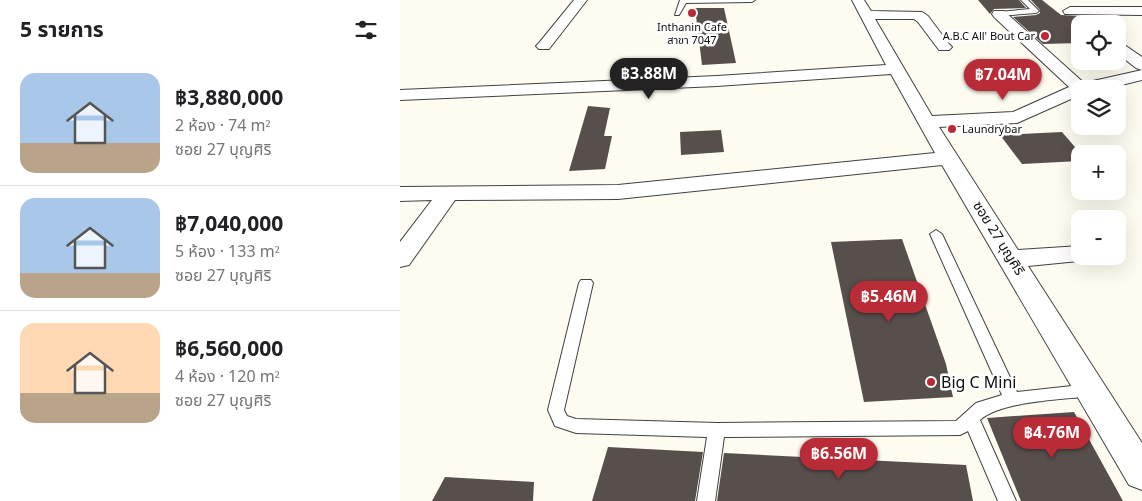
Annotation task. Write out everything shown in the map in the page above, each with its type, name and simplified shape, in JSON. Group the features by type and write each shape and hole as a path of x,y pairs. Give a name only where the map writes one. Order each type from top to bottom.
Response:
{"street":[{"path":"544,46 581,0"},
{"path":"862,7 917,15 923,19 944,47"},
{"name":"ซอย 27 บุญศิริ","path":"862,7 926,122 1142,474"},
{"path":"1075,15 1066,8 1142,11"},
{"path":"999,14 1071,80"},
{"path":"1126,51 1142,53"},
{"path":"1126,53 1142,65"},
{"path":"400,95 717,81 897,69"},
{"path":"1118,80 1142,74"},
{"path":"926,122 1016,117 1071,93"},
{"path":"400,194 618,192 949,158"},
{"path":"400,259 448,194"},
{"path":"1011,258 1071,255"}],"lane":[{"path":"677,14 683,1 752,0"},
{"path":"999,14 1036,11 1024,0"},
{"path":"936,234 1012,399"},
{"path":"586,283 556,410 561,421 576,426 717,430 960,428 982,408 1012,399 1092,390"},
{"path":"970,417 1007,501"},
{"path":"706,501 717,430"}],"building":[{"path":"978,0 1019,0 1026,8 994,9 990,14"},
{"path":"1031,0 1042,0 1061,15 1071,16 1071,43 1043,44 1013,17 1036,15 1040,13 1040,10"},
{"path":"695,8 724,8 736,63 702,65"},
{"path":"588,106 610,108 604,136 612,136 605,169 569,171"},
{"path":"721,130 724,152 681,155 680,132"},
{"path":"1062,132 1073,145 1071,145 1071,161 1022,164 1000,135"},
{"path":"902,239 946,364 953,397 864,402 831,242"},
{"path":"1074,412 1123,501 1021,501 987,418"},
{"path":"608,447 703,452 695,501 592,501"},
{"path":"724,453 966,465 973,501 717,501"},
{"path":"445,477 534,482 533,501 432,501"}],"place":[{"name":"Inthanin Cafe สาขา 7047","path":"692,13"},
{"name":"A.B.C All' Bout Car","path":"1045,36"},
{"name":"Laundrybar","path":"952,129"},
{"name":"Big C Mini","path":"931,382"}]}
